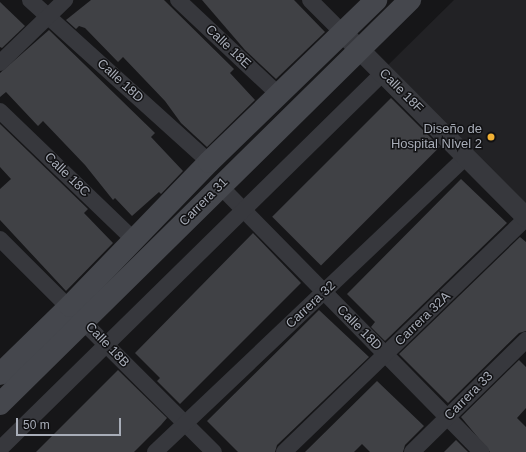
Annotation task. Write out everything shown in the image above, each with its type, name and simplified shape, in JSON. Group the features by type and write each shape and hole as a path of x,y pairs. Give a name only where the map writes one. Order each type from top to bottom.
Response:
{"main road":[{"name":"Carrera 31","path":"0,404 77,314 134,240 209,162 376,0"},
{"name":"Carrera 31","path":"0,374 77,314 220,186 410,0"}],"street":[{"name":"Calle 18D","path":"30,0 209,162"},
{"path":"0,63 65,0"},
{"name":"Calle 18E","path":"178,0 278,94"},
{"name":"Calle 18F","path":"310,0 526,217"},
{"path":"0,449 105,343 383,73"},
{"name":"Calle 18C","path":"0,111 134,240"},
{"name":"Carrera 32","path":"155,452 184,423 325,293 466,157"},
{"name":"Calle 18D","path":"220,186 481,452"},
{"name":"Carrera 32A","path":"284,452 386,355 526,217"},
{"name":"Calle 18B","path":"0,239 214,452"},
{"name":"Carrera 33","path":"412,452 526,340"}],"shaded area":[{"name":"Diseño de Hospital NIvel 2","path":"454,0 526,0 526,206 385,68"}],"building":[{"path":"91,0 164,0 234,69 230,73 255,100 207,147 181,123 165,101 123,57 118,62 85,28 79,26 76,29 66,20"},
{"path":"202,0 294,0 325,32 276,79 245,50"},
{"path":"0,2 25,26 2,48 0,47"},
{"path":"49,30 155,133 151,137 183,171 161,194 159,192 132,216 115,198 113,200 85,165 43,121 38,126 6,92 0,97 0,73"},
{"path":"391,98 440,147 321,266 272,217"},
{"path":"0,124 88,209 84,213 113,243 66,291 0,220 0,189 11,179 0,167"},
{"path":"461,179 507,223 385,341 371,327 375,322 347,294"},
{"path":"253,233 301,283 180,404 157,381 160,378 135,353"},
{"path":"520,237 526,242 526,331 519,333 448,403 399,354"},
{"path":"319,310 369,357 277,445 275,452 238,452 207,421"},
{"path":"519,360 526,367 526,408 517,418 526,427 526,452 490,452 461,417"},
{"path":"118,370 167,418 134,452 36,452"},
{"path":"377,381 424,426 405,445 403,452 370,452 362,444 354,452 305,452"},
{"path":"456,440 468,452 444,452"}],"place":[{"name":"Diseño de Hospital NIvel 2","path":"491,137"}]}
